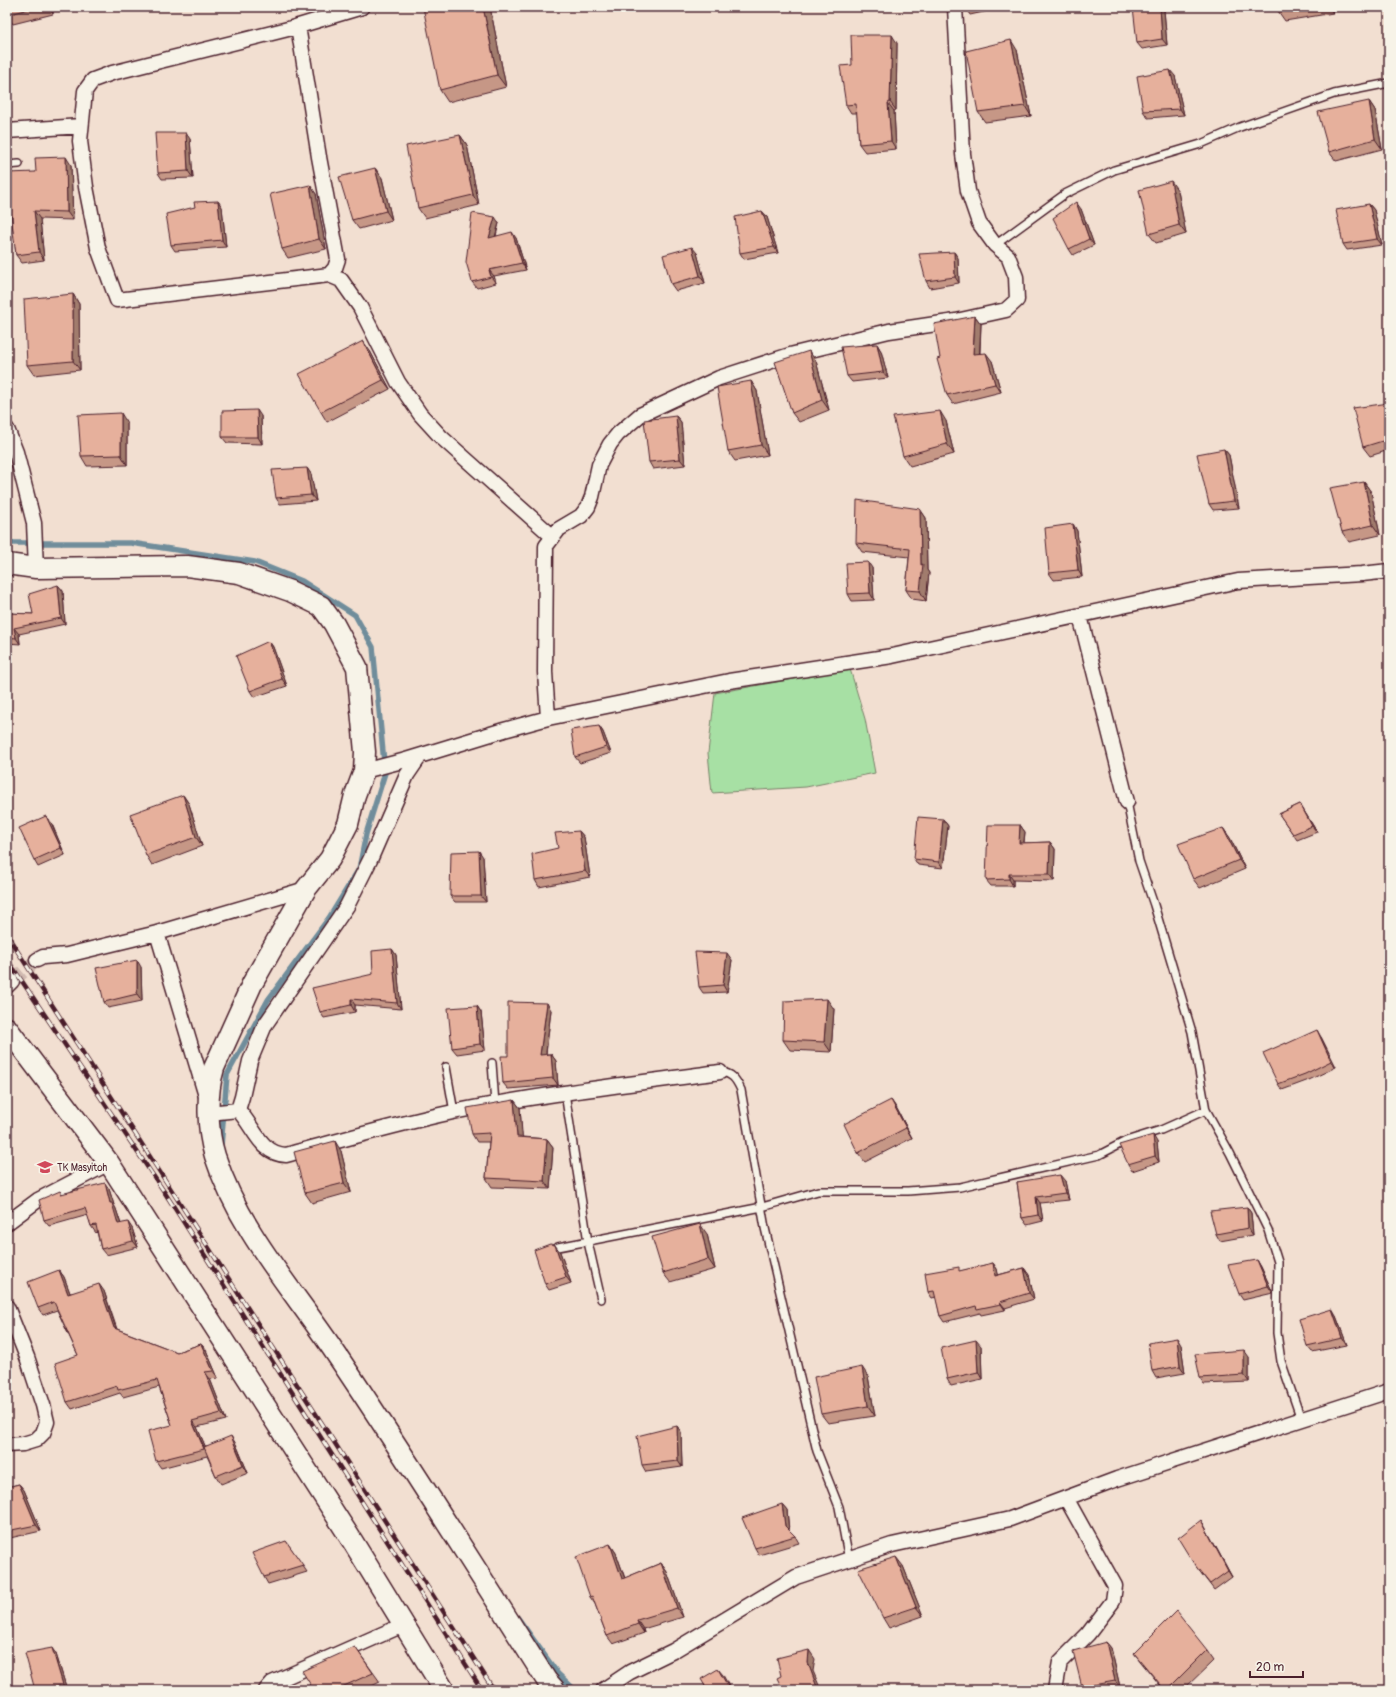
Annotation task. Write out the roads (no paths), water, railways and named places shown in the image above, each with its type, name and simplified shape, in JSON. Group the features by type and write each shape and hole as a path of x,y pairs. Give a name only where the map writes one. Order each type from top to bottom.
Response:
{"street":[{"path":"362,7 298,26 112,73 93,80 85,91 80,141 86,187 98,248 116,300 329,275 341,280 360,308 398,382 420,414 441,437 552,536"},
{"path":"548,718 545,672 546,546 552,536 559,529 582,516 588,507 603,456 618,434 640,415 719,378 790,355 889,330 956,321 1006,310 1017,300 1016,277 1008,256 995,245 979,223 968,190 964,154 955,7"},
{"path":"298,26 319,157 338,259 335,268 329,275"},
{"path":"7,131 81,126"},
{"path":"7,429 16,452 34,523 35,560"},
{"path":"7,564 35,560 194,566 239,573 290,591 321,606 334,624 357,667 365,752 371,769"},
{"path":"555,1690 547,1681 331,1347 268,1259 243,1218 228,1188 215,1155 209,1082 214,1068 252,984 306,889 330,859 348,824 355,795 371,769 548,718 729,681 892,656 1238,581 1362,574 1389,571"},
{"path":"1080,616 1127,802"},
{"path":"236,1110 250,1061 265,1025 347,906 370,860 412,764 420,756"},
{"path":"37,960 43,957 67,955 157,933 306,889"},
{"path":"157,933 211,1108"},
{"path":"7,1028 109,1163 348,1535 444,1690"},
{"path":"211,1108 236,1110 248,1122 265,1148 278,1155 286,1155 409,1121 495,1104 720,1072"},
{"path":"7,1223 38,1200 109,1163"},
{"path":"7,1307 27,1357 47,1422 43,1433 36,1440 23,1444 7,1445"},
{"path":"603,1690 630,1672 673,1651 796,1578 892,1545 1010,1519 1117,1479 1389,1391"},
{"path":"1055,1690 1060,1662 1088,1634 1113,1602 1115,1586 1066,1498"},
{"path":"266,1690 272,1683 403,1625"}],"lane":[{"path":"995,245 1065,194 1114,170 1201,144 1240,127 1334,94 1389,82"},
{"path":"7,165 19,164"},
{"path":"1127,802 1139,860 1157,912 1192,1032 1206,1110 1230,1153 1268,1230 1278,1262 1277,1333 1281,1360 1301,1419"},
{"path":"492,1063 495,1104"},
{"path":"446,1067 454,1112"},
{"path":"720,1072 727,1072 732,1075 737,1080 742,1090 765,1228 817,1451 839,1507 849,1560"},
{"path":"565,1093 588,1242 601,1299"},
{"path":"558,1247 762,1207 818,1192 908,1191 960,1187 1099,1155 1126,1140 1161,1130 1206,1110"}],"waterway":[{"path":"7,543 131,543 255,562 302,581 355,615 373,647 385,773 366,834 359,869 329,918 268,1000 227,1075 221,1146"},
{"path":"518,1618 558,1674 575,1690"}],"tunnel":[{"path":"12,981 37,960"}],"railway":[{"path":"7,935 494,1690"},
{"path":"7,959 165,1193 482,1690"}],"place":[{"name":"TK Masyitoh","path":"45,1167"}]}
